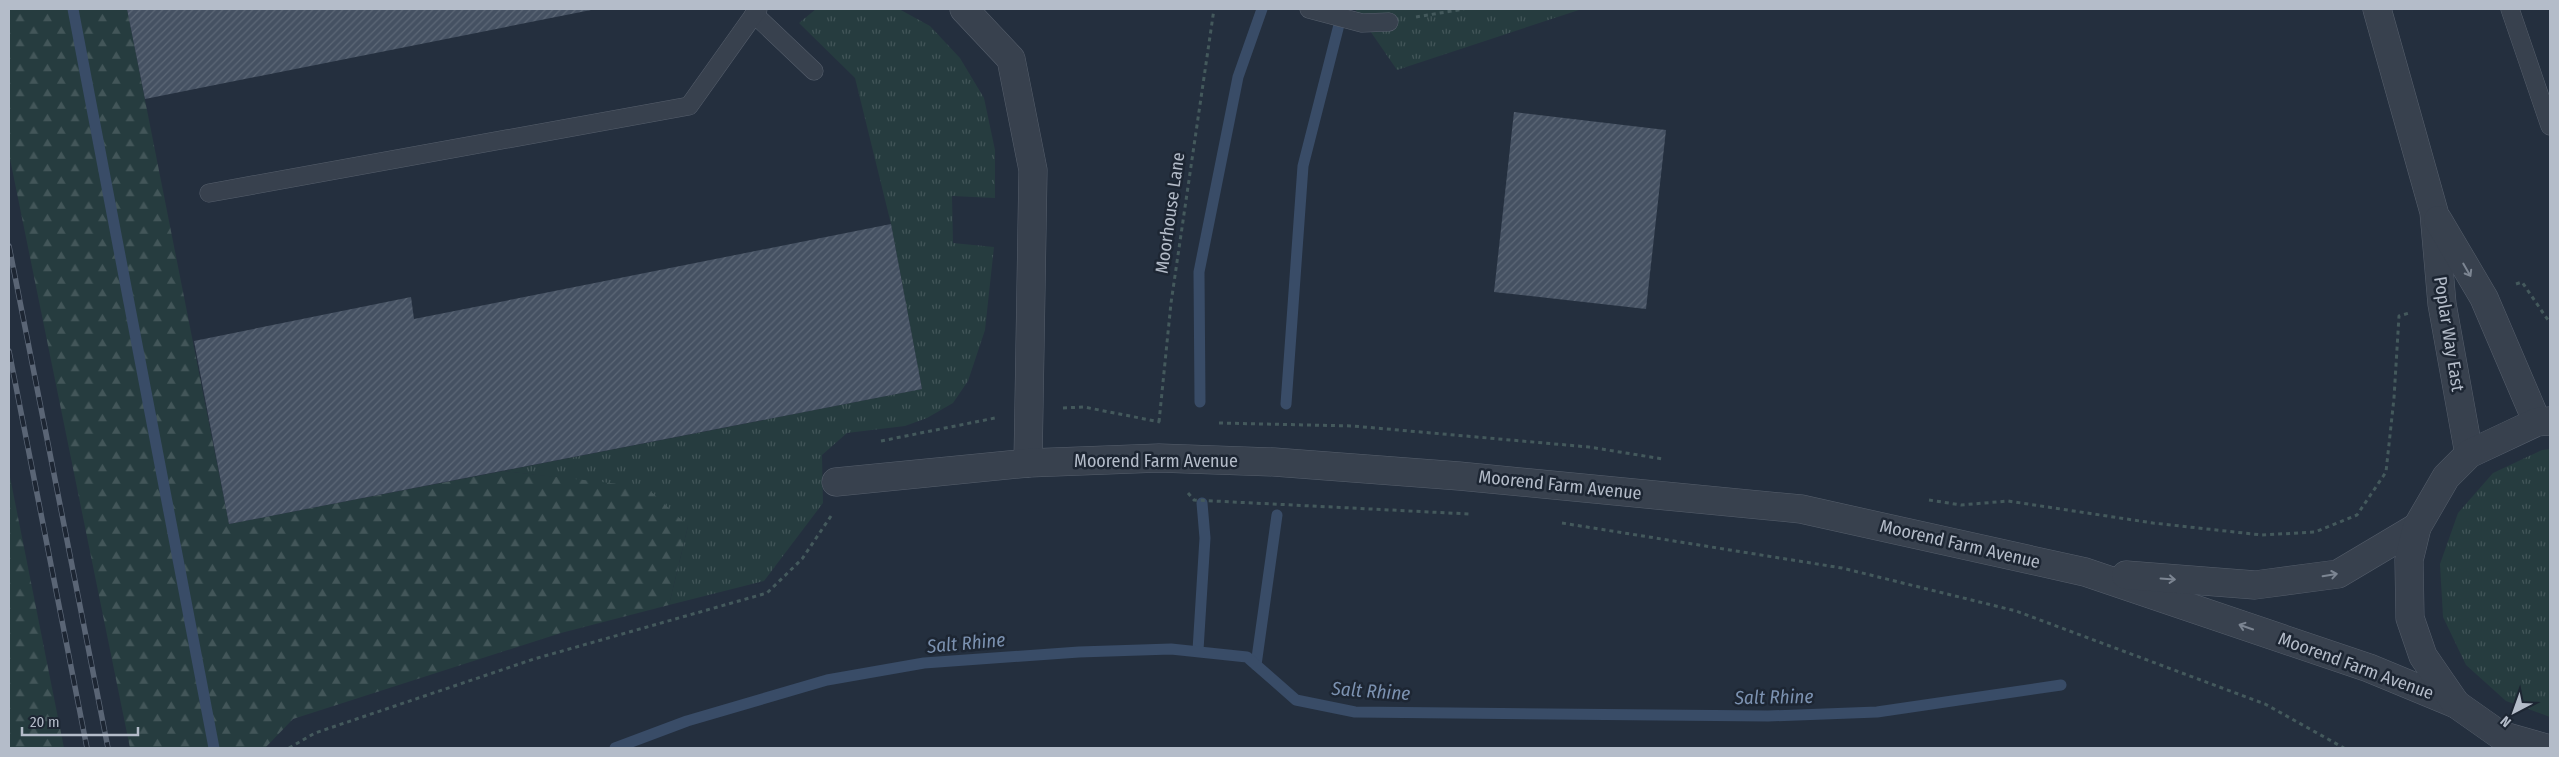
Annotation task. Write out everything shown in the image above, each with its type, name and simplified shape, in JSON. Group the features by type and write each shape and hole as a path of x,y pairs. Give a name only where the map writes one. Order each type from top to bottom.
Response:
{"street":[{"path":"964,9 1011,58 1034,170 1028,463"},
{"name":"Poplar Way East","path":"2377,9 2434,212 2442,304 2469,454"},
{"name":"Poplar Way East","path":"2434,212 2484,298 2544,422"},
{"path":"2544,422 2469,454 2446,477 2417,527 2409,560 2410,618 2423,656 2456,704 2500,735 2546,748"},
{"name":"Moorend Farm Avenue","path":"836,482 1028,463 1159,458 1274,462 1459,476 1801,509 2085,572 2369,668 2456,704"},
{"name":"Moorend Farm Avenue","path":"2085,572 2255,585 2338,574 2417,527"}],"lane":[{"path":"2510,9 2550,126"},
{"path":"209,193 689,106 756,11 814,71"},
{"path":"1315,11 1362,23 1389,22"}],"path":[{"name":"Moorhouse Lane","path":"1159,422 1171,303 1214,9"},
{"path":"1389,22 1464,9"},
{"path":"2484,298 2522,282 2550,323"},
{"path":"1921,498 1960,504 2008,501 2153,523 2262,535 2315,532 2357,515 2386,472 2394,398 2399,316 2442,304"},
{"path":"873,442 1028,412 1084,406 1159,422 1169,422"},
{"path":"1217,423 1353,426 1589,447 1667,459"},
{"path":"1159,458 1194,500 1473,514"},
{"path":"289,748 315,733 534,660 766,593 802,559 826,524 837,504 836,482"},
{"path":"1552,521 1842,568 2016,611 2265,704 2344,748"}],"green space":[{"path":"9,9 127,9 229,524 503,471 646,487 688,526 669,605 561,633 293,719 265,748 130,748 9,154"},
{"path":"816,9 899,9 930,26 960,58 984,98 995,150 995,198 952,196 953,243 994,247 985,330 968,381 953,403 927,418 905,426 847,433 822,455 823,503 764,581 669,605 688,526 553,477 503,471 922,389 891,224 855,78 799,23"},
{"path":"1355,9 1582,9 1397,70"},
{"path":"2550,449 2550,717 2506,701 2466,665 2443,617 2440,564 2458,513 2493,473 2542,450"},
{"path":"9,472 64,748 9,748"}],"building":[{"path":"127,9 591,9 591,10 145,99"},
{"path":"1514,112 1666,130 1646,309 1494,292"},
{"path":"891,224 922,389 229,524 194,341 411,297 414,319"}],"waterway":[{"path":"73,9 214,748"},
{"path":"1200,402 1199,272 1238,77 1262,9"},
{"path":"1286,404 1303,166 1343,9"},
{"path":"1198,650 1205,538 1202,503"},
{"path":"1256,665 1277,515"},
{"name":"Salt Rhine","path":"615,748 687,721 827,680 924,663 1079,652 1171,649 1247,657 1296,700 1355,712 1768,716 1877,712 2061,685"}],"railway":[{"path":"9,246 108,748"},
{"path":"9,351 87,748"}]}
